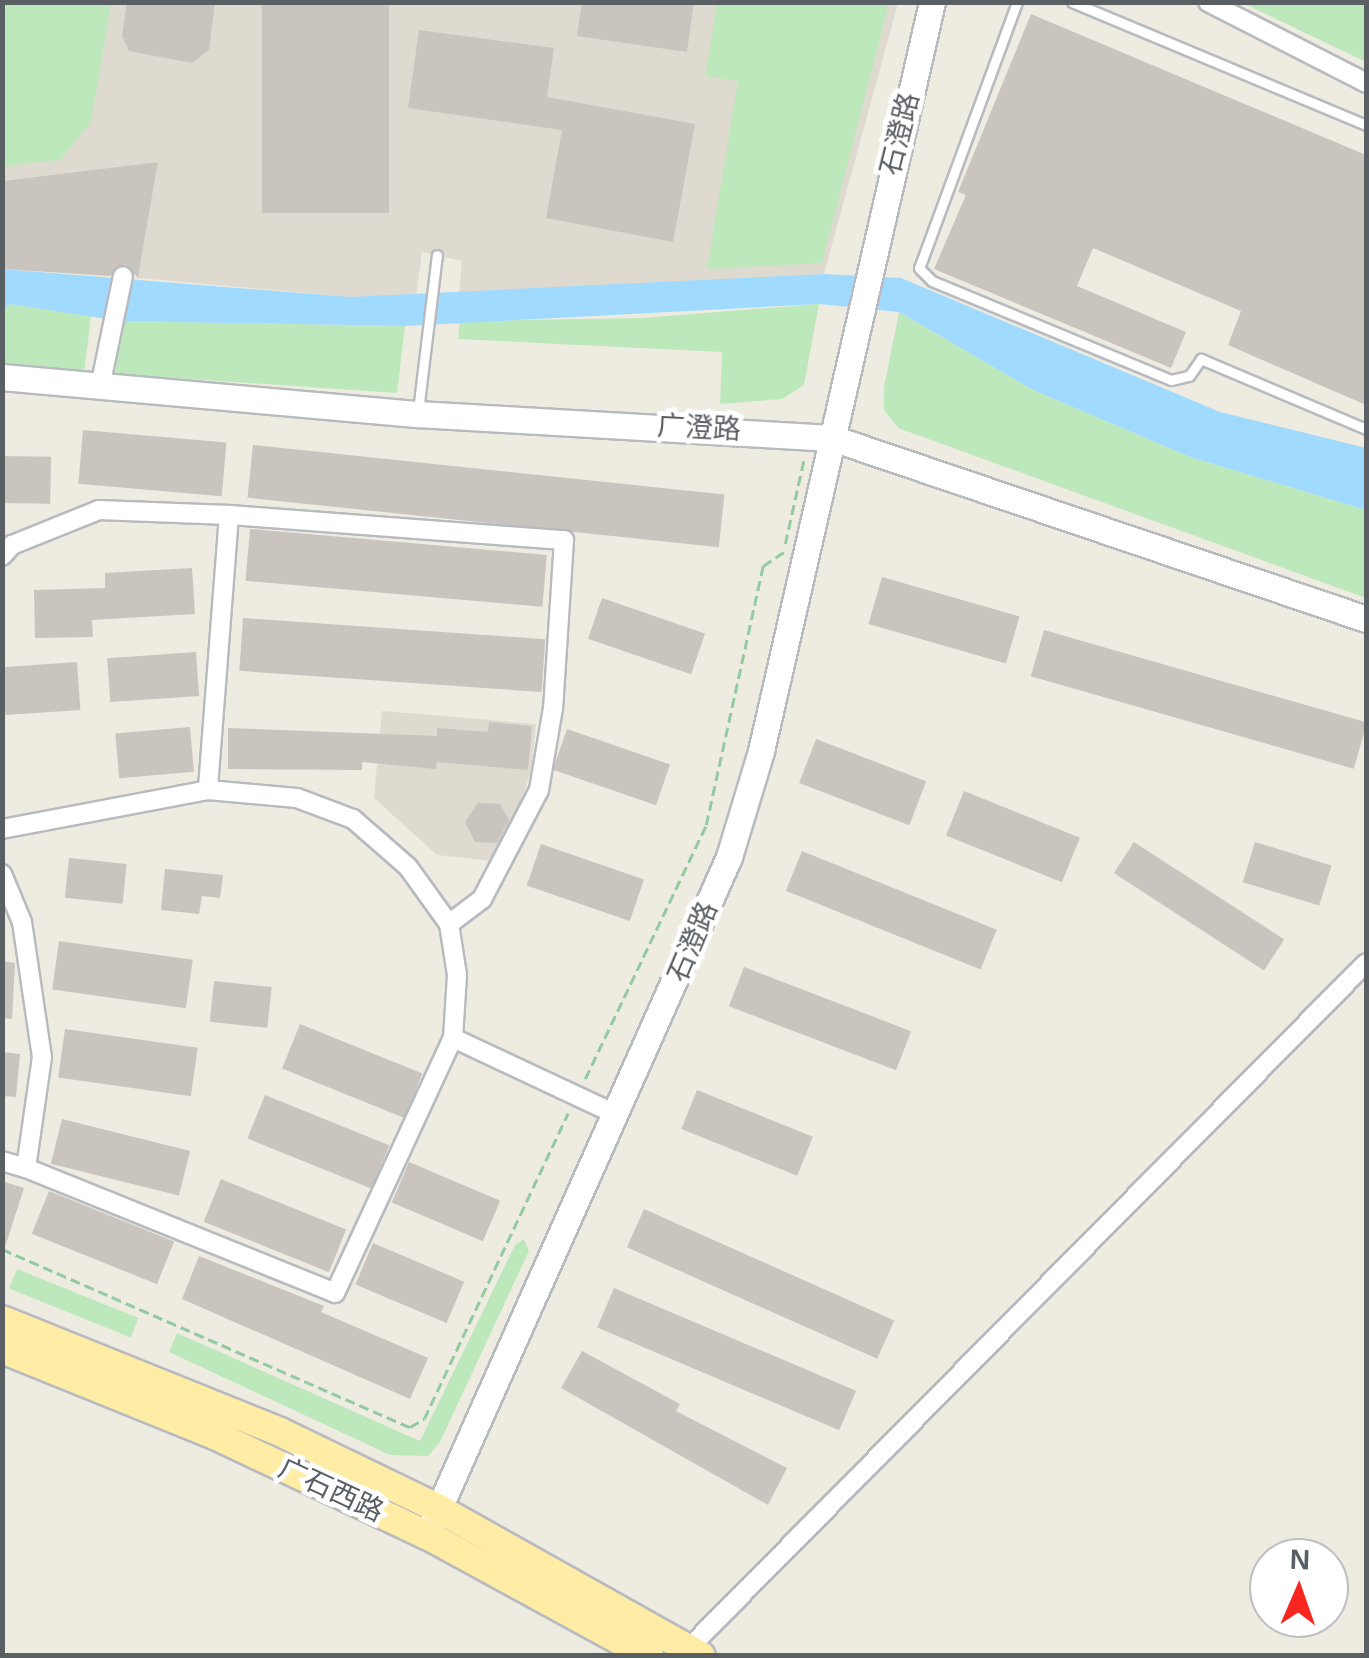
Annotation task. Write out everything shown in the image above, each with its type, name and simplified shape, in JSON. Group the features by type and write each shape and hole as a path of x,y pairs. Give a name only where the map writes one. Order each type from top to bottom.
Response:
{"main road":[{"path":"2,1320 280,1432 439,1508 691,1653"},
{"name":"广石西路","path":"2,1349 215,1436 427,1535 648,1656"}],"street":[{"name":"石澄路","path":"427,1535 729,857 760,750 868,266 932,2"},
{"path":"1208,2 1366,83"},
{"path":"100,386 123,276"},
{"name":"广澄路","path":"2,376 417,414 832,438 1366,618"},
{"path":"2,556 12,545 99,510 564,540 554,708 539,790 482,899 449,924"},
{"path":"208,790 229,516"},
{"path":"2,829 208,790 296,798 354,819 408,867 449,924 456,975 454,1038 335,1292 2,1161"},
{"path":"2,874 22,922 42,1057 26,1168"},
{"path":"691,1653 1366,963"},
{"path":"454,1038 616,1114"}],"lane":[{"path":"1018,2 919,268 932,281 1171,380 1188,376 1201,359 1366,429"},
{"path":"1072,2 1366,125"},
{"path":"417,414 436,255"}],"shaded area":[{"path":"2,3 898,3 824,274 459,295 462,261 422,252 416,296 351,297 138,278 158,162 3,181"},
{"path":"382,711 536,724 531,771 514,822 492,861 437,855 374,798"}],"green space":[{"path":"2,3 111,3 91,122 60,160 3,166"},
{"path":"717,3 889,3 822,263 707,269 738,81 705,76"},
{"path":"1243,3 1366,3 1366,62"},
{"path":"9,304 91,316 84,373 3,366 2,311"},
{"path":"819,304 804,385 782,399 720,404 722,352 458,339 460,321 641,318"},
{"path":"899,312 1033,390 1190,457 1366,510 1366,598 898,428 884,410 884,387"},
{"path":"121,321 405,326 397,393 115,374"},
{"path":"524,1239 529,1251 440,1442 428,1456 390,1455 169,1352 177,1333 420,1441 515,1245"},
{"path":"17,1269 138,1318 131,1338 9,1288"}],"water":[{"path":"2,269 351,297 824,274 901,278 1220,412 1366,448 1366,510 1190,457 1033,390 899,312 819,304 405,326 121,321 9,304 3,311"}],"building":[{"path":"127,2 215,2 209,50 192,63 129,51 122,36"},
{"path":"262,2 389,2 389,213 262,213"},
{"path":"582,2 694,2 687,52 577,36"},
{"path":"1031,14 1366,155 1366,405 1228,345 1241,311 1093,248 1077,286 1186,332 1171,368 934,269 966,195 958,192"},
{"path":"419,30 554,48 547,97 695,124 673,242 546,218 562,130 408,108"},
{"path":"158,162 138,278 125,264 110,276 2,269 2,181"},
{"path":"83,430 226,443 222,496 78,484"},
{"path":"253,445 724,495 719,547 247,498"},
{"path":"2,456 51,457 50,504 2,503"},
{"path":"250,529 547,555 542,607 245,581"},
{"path":"192,568 195,614 92,620 93,637 35,638 34,590 105,588 105,573"},
{"path":"882,577 1019,616 1006,664 868,624"},
{"path":"602,598 705,633 691,674 588,639"},
{"path":"243,618 545,639 542,692 239,671"},
{"path":"1044,630 1366,722 1354,769 1031,676"},
{"path":"196,652 199,696 110,702 107,658"},
{"path":"77,662 80,710 6,715 2,667"},
{"path":"489,722 532,726 528,770 437,762 436,769 362,762 362,770 228,769 228,728 437,736 437,728 488,732"},
{"path":"190,727 194,772 119,778 115,734"},
{"path":"567,729 670,764 656,805 553,770"},
{"path":"816,739 926,781 909,825 799,783"},
{"path":"964,791 1080,838 1062,882 946,836"},
{"path":"478,803 500,804 509,820 497,843 475,842 465,822"},
{"path":"1134,842 1284,939 1264,971 1114,873"},
{"path":"1255,842 1332,865 1319,906 1243,882"},
{"path":"541,844 644,879 630,921 527,886"},
{"path":"802,851 997,930 981,970 786,891"},
{"path":"69,858 127,864 123,904 65,898"},
{"path":"165,869 223,875 220,898 202,896 199,914 161,910"},
{"path":"59,941 193,960 186,1008 52,990"},
{"path":"2,961 15,963 12,1019 2,1018"},
{"path":"744,967 911,1031 896,1070 729,1006"},
{"path":"214,981 272,987 267,1028 210,1022"},
{"path":"300,1024 422,1073 404,1118 282,1069"},
{"path":"65,1029 198,1048 191,1096 58,1078"},
{"path":"2,1052 20,1054 16,1097 2,1096"},
{"path":"697,1090 813,1137 797,1176 681,1129"},
{"path":"265,1095 389,1145 372,1189 247,1139"},
{"path":"62,1119 190,1151 179,1196 51,1164"},
{"path":"409,1162 500,1201 483,1241 392,1203"},
{"path":"221,1179 346,1230 329,1272 204,1222"},
{"path":"2,1181 24,1188 5,1247 2,1246"},
{"path":"49,1191 174,1242 157,1284 32,1234"},
{"path":"644,1209 894,1320 877,1359 627,1247"},
{"path":"373,1243 464,1282 447,1323 355,1284"},
{"path":"199,1256 324,1306 321,1312 428,1358 410,1399 182,1299"},
{"path":"614,1288 856,1391 839,1430 597,1328"},
{"path":"582,1351 680,1404 676,1411 787,1468 768,1505 561,1388"}]}
